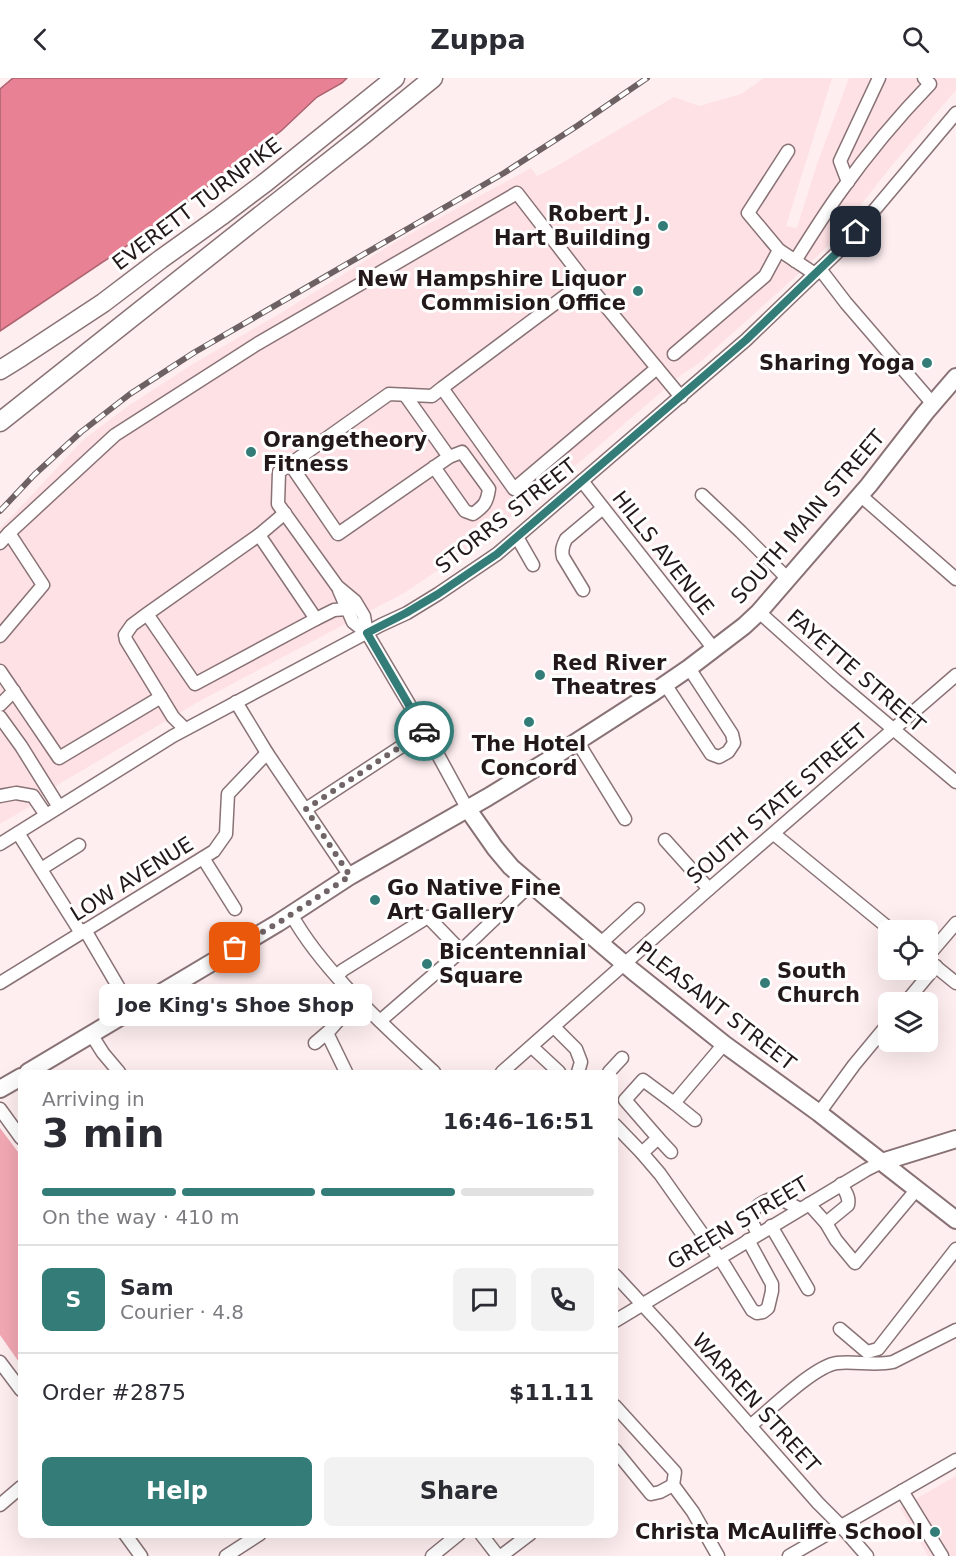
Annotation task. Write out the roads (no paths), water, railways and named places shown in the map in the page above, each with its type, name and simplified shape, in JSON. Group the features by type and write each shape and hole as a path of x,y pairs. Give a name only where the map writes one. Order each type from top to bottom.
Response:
{"highway":[{"name":"EVERETT TURNPIKE","path":"0,371 103,303 221,216 395,78"},
{"path":"0,422 434,78"},
{"path":"0,411 90,352"}],"main road":[{"name":"SOUTH MAIN STREET","path":"31,1070 350,876 538,766 689,668 759,612 860,495 956,377"},
{"name":"PLEASANT STREET","path":"467,808 495,848 512,867 600,943 724,1044 819,1113 956,1220"},
{"path":"0,1089 18,1079"},
{"path":"882,1162 956,1138"}],"street":[{"path":"848,182 840,161 879,78"},
{"path":"795,261 848,182 930,80"},
{"name":"STORRS STREET","path":"0,844 185,729 406,613 497,554 746,340 845,245 956,113"},
{"path":"788,151 748,213 779,250 795,261 817,271 933,404"},
{"path":"0,543 115,435 257,344 517,193 585,281 681,397"},
{"path":"674,354 765,276 779,250"},
{"path":"367,633 353,622 337,586 278,504 279,472 389,394 432,396 585,281"},
{"path":"442,388 514,489 657,368"},
{"path":"405,394 448,457"},
{"path":"290,464 338,534 448,457 462,452 489,489 488,498 483,506 473,514 465,511 435,467"},
{"name":"HILLS AVENUE","path":"582,482 714,649"},
{"path":"702,495 788,579"},
{"path":"860,495 956,579"},
{"path":"584,590 563,557 563,546 566,539 603,508"},
{"path":"185,729 173,717 125,635 132,625 259,535 285,513"},
{"path":"0,636 43,585 9,533"},
{"path":"259,535 316,619"},
{"path":"517,537 533,565"},
{"path":"337,586 355,601 364,616 367,633 467,808"},
{"path":"147,614 195,684 334,610 347,609"},
{"name":"FAYETTE STREET","path":"759,612 956,782"},
{"path":"665,684 711,754 719,757 728,752 734,743 732,734 689,668"},
{"path":"0,671 59,758 161,697"},
{"name":"SOUTH STATE STREET","path":"504,1070 956,675"},
{"path":"0,705 14,691"},
{"path":"236,702 267,753 350,876"},
{"path":"0,717 59,807"},
{"path":"306,809 425,731"},
{"path":"577,741 625,819"},
{"name":"LOW AVENUE","path":"0,983 214,851 226,834 228,794 267,753"},
{"path":"24,794 42,781"},
{"path":"0,796 16,793 33,796 46,815"},
{"path":"18,832 119,988"},
{"path":"774,834 879,920"},
{"path":"665,840 709,889"},
{"path":"40,869 79,845"},
{"path":"203,858 235,909"},
{"path":"380,1021 461,951 531,884"},
{"path":"600,943 638,909"},
{"path":"291,914 300,931 337,976 432,1070"},
{"path":"337,976 428,917 461,951"},
{"path":"938,949 956,923"},
{"path":"938,968 956,983"},
{"path":"315,1043 358,998"},
{"path":"554,1027 576,1049 581,1062 579,1070"},
{"path":"327,1032 345,1070"},
{"path":"91,1034 116,1070"},
{"path":"819,1113 878,1036"},
{"path":"674,1103 724,1044"},
{"path":"532,1047 557,1070"},
{"path":"611,1070 622,1058"},
{"path":"671,1152 625,1100 644,1080 695,1120"},
{"path":"0,1109 18,1134"},
{"path":"618,1128 660,1174 719,1257 752,1310 757,1313 768,1308 772,1291 772,1284 753,1237 750,1218 759,1204 777,1197 804,1206 826,1223 836,1240 855,1263 917,1189"},
{"path":"642,1153 658,1138"},
{"name":"GREEN STREET","path":"618,1319 804,1206 882,1162"},
{"path":"826,1223 848,1205 849,1198 841,1184"},
{"path":"771,1226 808,1289"},
{"path":"840,1329 867,1352 878,1349 956,1249"},
{"name":"WARREN STREET","path":"618,1278 867,1556"},
{"path":"750,1426 822,1368 839,1363 893,1362 956,1330"},
{"path":"0,1362 18,1386"},
{"path":"618,1412 674,1479 718,1556"},
{"path":"789,1556 956,1460"},
{"path":"620,1467 651,1494 660,1492 674,1479"},
{"path":"0,1505 18,1490"},
{"path":"902,1491 942,1556"},
{"path":"128,1538 141,1556"},
{"path":"226,1556 241,1552 256,1538"},
{"path":"432,1556 454,1538"},
{"path":"485,1538 496,1555 524,1538"}],"railway":[{"path":"0,511 34,475 81,432 130,394 195,352 504,173 647,78"}],"place":[{"name":"Robert J. Hart Building","path":"663,226"},
{"name":"New Hampshire Liquor Commision Office","path":"638,291"},
{"name":"Sharing Yoga","path":"927,363"},
{"name":"Orangetheory Fitness","path":"251,452"},
{"name":"Red River Theatres","path":"540,675"},
{"name":"The Hotel Concord","path":"529,722"},
{"name":"Go Native Fine Art Gallery","path":"375,900"},
{"name":"Joe King's Shoe Shop","path":"235,948"},
{"name":"Bicentennial Square","path":"427,964"},
{"name":"South Church","path":"765,983"},
{"name":"Christa McAuliffe School","path":"935,1532"}]}
